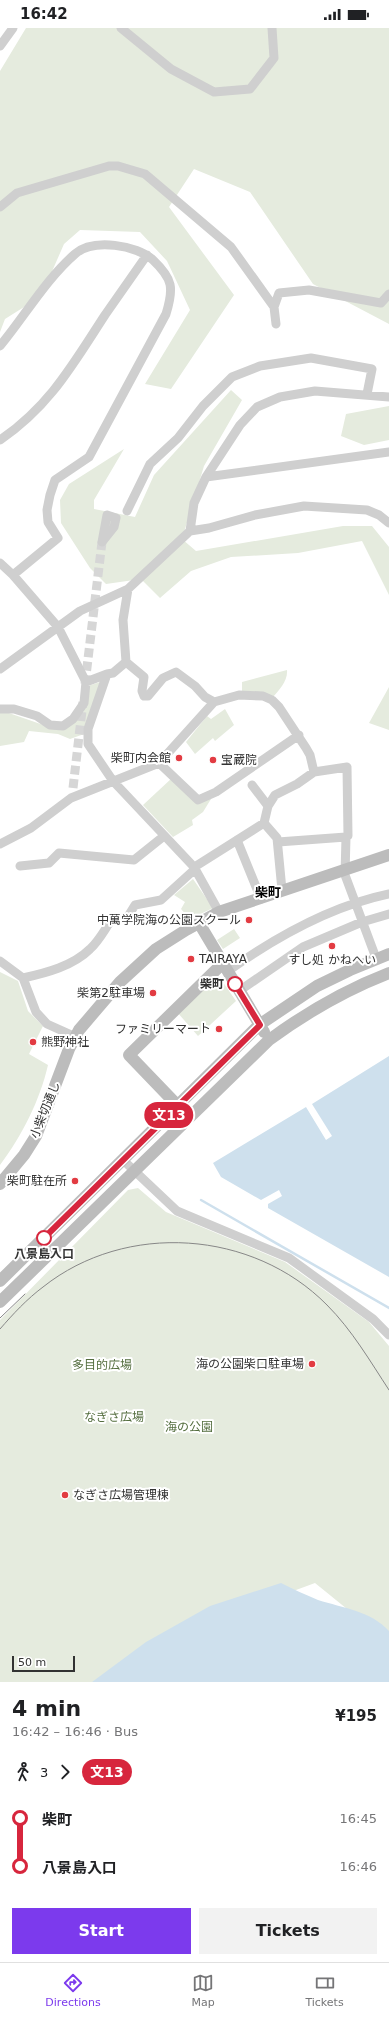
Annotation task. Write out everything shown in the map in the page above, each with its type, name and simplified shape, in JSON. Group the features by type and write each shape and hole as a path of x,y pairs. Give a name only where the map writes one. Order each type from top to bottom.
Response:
{"street":[{"path":"0,46 13,28"},
{"path":"121,28 171,69 214,92 250,89 274,58 272,28"},
{"path":"0,207 18,193 109,166 118,166 146,174 231,247 274,307"},
{"path":"0,346 42,292 76,253 99,246 112,245 125,247 147,254 165,272 171,282 171,298 166,314 89,457 55,480 47,510 48,522 58,538 13,575"},
{"path":"0,440 20,427 44,404 76,361 147,254"},
{"path":"276,324 274,307 279,293 309,290 381,304 389,294"},
{"path":"127,511 150,464 178,438 203,406 232,377 260,366 311,358 372,368 367,394"},
{"path":"190,531 194,503 206,477 250,412 264,403 280,397 315,391 367,394 389,397"},
{"path":"206,477 389,452"},
{"path":"0,669 80,611 128,589 190,531 209,528 255,515 304,506 366,510 379,515 389,523"},
{"path":"0,563 13,575 58,627 86,682 84,703 73,719 63,726 50,725 37,716 14,709 0,709"},
{"path":"128,589 123,620 126,662 144,677 142,691 144,696 148,696 163,678 176,672 195,686 205,697 214,702"},
{"path":"86,682 113,673 126,662"},
{"path":"107,674 88,729 88,744 113,781 194,867 194,870 219,912"},
{"path":"0,844 31,828 72,798 159,763 214,702 239,695 263,696 272,700 279,707 310,755 314,772"},
{"path":"159,763 198,800 216,792 298,735"},
{"path":"127,918 135,905 160,900 194,870 196,866 264,823 268,806 275,795 297,784 314,772 347,767 349,822 348,836 346,837 344,870 376,958"},
{"path":"252,785 268,806"},
{"path":"72,798 73,788"},
{"path":"264,823 277,838 282,890"},
{"path":"20,866 49,863 59,853 134,860 164,836"},
{"path":"278,842 346,837"},
{"path":"237,840 261,899"},
{"name":"小柴切通し","path":"0,1184 24,1155 36,1136 69,1049 78,1034 112,990 156,948 199,922 219,912 389,855"},
{"path":"178,1106 129,1055 225,967 302,926 356,903 389,894"},
{"path":"239,991 303,947 362,922 389,914"},
{"path":"23,978 52,971 79,957 89,950 112,919"},
{"path":"199,922 269,1040"},
{"path":"0,1281 260,1025 317,986 376,958 389,954"},
{"path":"0,961 23,978 36,1012 47,1024 78,1034"},
{"path":"0,1302 269,1040 308,1012 332,998 389,973"},
{"path":"123,1160 177,1211 289,1258 373,1318 389,1335"}],"green space":[{"path":"26,28 389,28 389,324 313,284 250,192 194,169 169,207 234,295 171,389 145,384 190,310 167,261 140,232 80,230 64,244 50,276 32,302 5,319 0,332 0,71"},
{"path":"231,390 242,400 204,466 182,539 196,551 343,526 372,526 389,547 389,595 362,541 298,553 231,557 191,571 160,598 141,579 106,584 90,568 61,523 60,500 69,484 124,449 94,500 94,509 135,517 154,475"},
{"path":"389,406 389,440 364,445 341,436 346,414"},
{"path":"287,670 285,682 273,697 242,692 242,682"},
{"path":"100,682 87,733 70,739 58,734 29,731 24,742 0,746 0,713 6,712 52,728 67,727 83,714 88,686"},
{"path":"389,687 389,730 369,723"},
{"path":"225,709 234,725 215,741 213,738 195,754 186,742 207,716 211,719"},
{"path":"172,778 198,801 211,799 203,812 192,820 193,825 173,837 143,805"},
{"path":"193,879 213,908 190,919 181,909 185,902 174,895"},
{"path":"234,929 240,938 223,949 217,940"},
{"path":"0,972 18,981 28,1011 43,1026 29,1054 48,1065 45,1078 35,1104 23,1130 0,1165"},
{"path":"218,975 236,1001 198,1036 177,1012"},
{"name":"海の公園","path":"138,1188 166,1212 285,1262 369,1322 389,1346 389,1643 315,1583 179,1633 116,1682 0,1682 0,1320 128,1190"}],"water":[{"path":"389,1056 389,1277 268,1208 268,1204 282,1196 279,1190 261,1200 221,1177 213,1163 306,1107 326,1140 332,1136 312,1104"},
{"path":"281,1583 318,1600 356,1611 382,1624 389,1631 389,1682 92,1682 146,1642 210,1606"}],"waterway":[{"path":"201,1200 389,1308"}],"tunnel":[{"path":"85,684 102,542"},
{"path":"73,788 83,702"}],"tram line":[{"path":"0,1329 20,1307 43,1287 76,1266 112,1251 150,1244 188,1243 227,1249 263,1261 297,1280 327,1305 353,1335 389,1390"},
{"path":"0,1318 25,1294"}],"bus line":[{"name":"文13","path":"44,1238 260,1025 235,984"}],"place":[{"name":"柴町内会館","path":"179,758"},
{"name":"宝蔵院","path":"213,760"},
{"name":"中萬学院海の公園スクール","path":"249,920"},
{"name":"すし処 かねへい","path":"332,946"},
{"name":"TAIRAYA","path":"191,959"},
{"name":"柴町","path":"235,984"},
{"name":"柴第2駐車場","path":"153,993"},
{"name":"ファミリーマート","path":"219,1029"},
{"name":"熊野神社","path":"33,1042"},
{"name":"柴町駐在所","path":"75,1181"},
{"name":"八景島入口","path":"44,1238"},
{"name":"海の公園柴口駐車場","path":"312,1364"},
{"name":"なぎさ広場管理棟","path":"65,1495"}],"district":[{"name":"柴町","path":"268,892"}],"park label":[{"name":"多目的広場","path":"102,1365"},
{"name":"なぎさ広場","path":"114,1417"}]}
